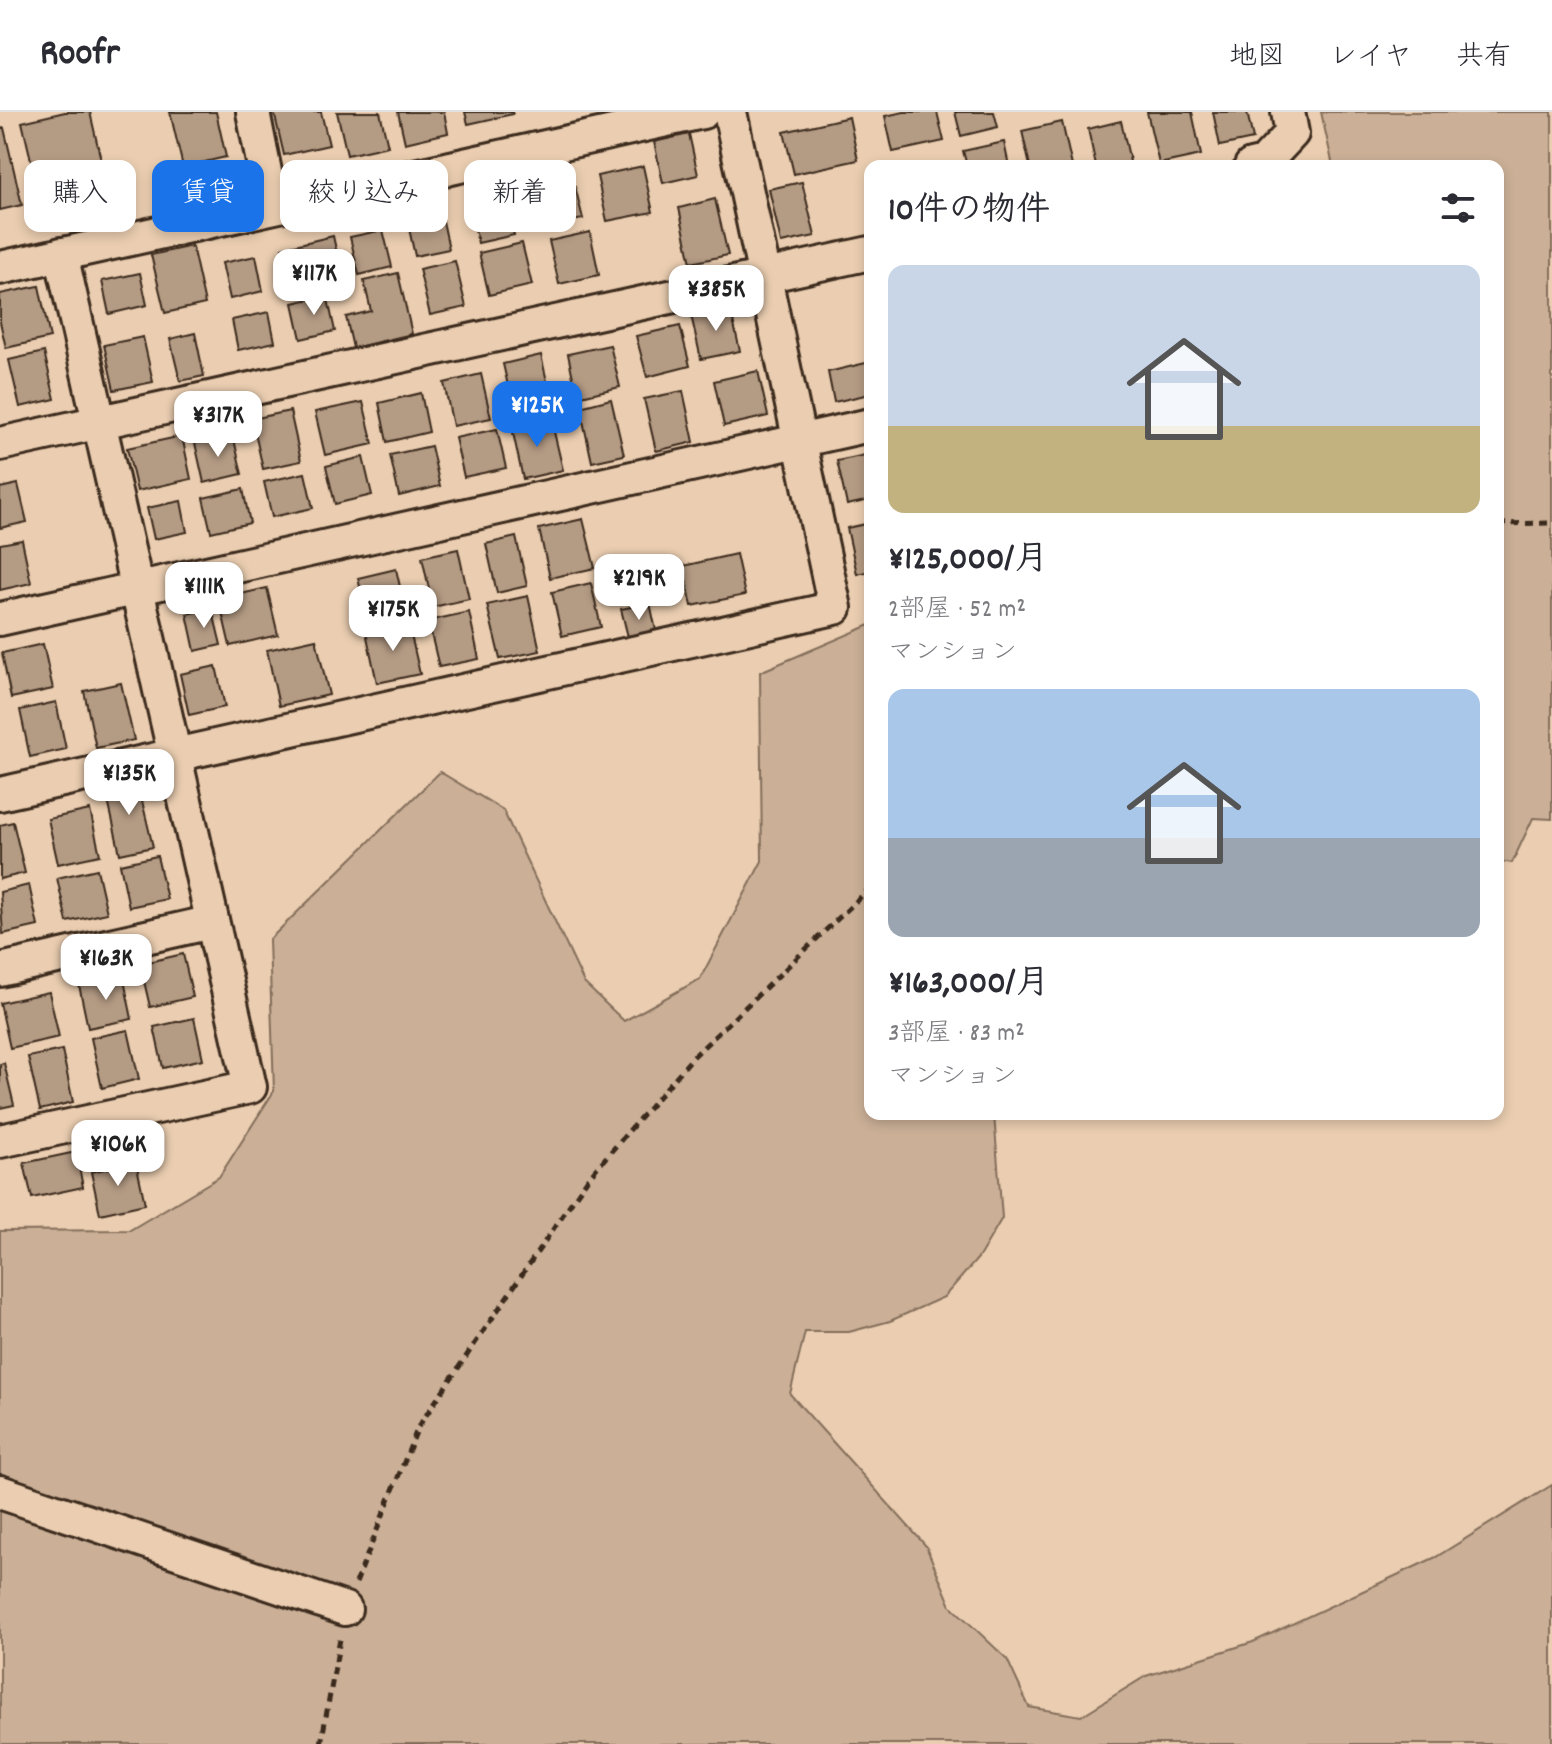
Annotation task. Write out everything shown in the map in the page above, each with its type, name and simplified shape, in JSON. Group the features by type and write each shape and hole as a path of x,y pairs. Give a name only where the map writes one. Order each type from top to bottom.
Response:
{"street":[{"path":"253,112 272,207"},
{"path":"0,268 703,112"},
{"path":"0,794 835,608 762,276 730,112"},
{"path":"1267,160 1292,133 1288,112"},
{"path":"0,1141 250,1087 61,254"},
{"path":"0,444 864,254"},
{"path":"0,619 864,426"},
{"path":"0,970 212,922"},
{"path":"0,1492 345,1609"}],"path":[{"path":"1504,524 1552,523"},
{"path":"321,1744 345,1609 418,1427 588,1178 693,1057 864,894"}],"shaded area":[{"path":"1321,112 1552,112 1552,819 1533,818 1512,863 1504,862 1504,160 1332,160"},
{"path":"864,628 864,1120 994,1120 1002,1218 979,1257 944,1297 890,1321 849,1332 805,1332 790,1394 926,1546 951,1606 1007,1659 1029,1707 1081,1716 1146,1676 1253,1642 1436,1557 1552,1485 1552,1744 0,1744 0,1231 130,1230 219,1177 274,1091 269,940 440,772 503,810 584,983 624,1021 700,979 762,861 760,672"}],"building":[{"path":"65,112 90,112 101,160 31,160 22,122"},
{"path":"170,112 216,112 226,157 181,160"},
{"path":"274,112 321,112 329,145 284,155"},
{"path":"337,112 380,112 388,146 347,155"},
{"path":"398,112 444,112 448,133 405,143"},
{"path":"465,112 513,112 513,114 468,124"},
{"path":"904,112 937,112 944,141 893,152 885,116"},
{"path":"955,112 994,112 998,127 961,136"},
{"path":"1147,112 1192,112 1201,155 1158,160"},
{"path":"1213,112 1247,112 1253,139 1220,146"},
{"path":"849,117 858,160 794,174 784,132"},
{"path":"1121,121 1130,160 1095,160 1088,129"},
{"path":"1062,122 1071,160 1029,160 1022,131"},
{"path":"4,128 22,205 0,210 0,129"},
{"path":"689,134 698,175 663,183 654,142"},
{"path":"1004,142 1008,160 965,160 963,151"},
{"path":"643,166 653,212 607,221 597,176"},
{"path":"802,182 815,236 781,243 769,189"},
{"path":"576,190 583,219 576,220"},
{"path":"715,199 728,255 691,263 679,208"},
{"path":"383,232 392,267 359,275 350,237"},
{"path":"410,232 445,232 449,249 415,256"},
{"path":"476,232 513,232 514,235 478,243"},
{"path":"590,232 599,275 559,284 549,241"},
{"path":"333,236 342,276 291,287 282,248"},
{"path":"522,243 532,285 489,295 479,253"},
{"path":"192,246 205,304 165,313 151,255"},
{"path":"256,256 263,291 230,299 222,263"},
{"path":"455,261 466,307 430,315 419,269"},
{"path":"140,273 147,305 109,314 102,281"},
{"path":"398,273 412,334 353,348 346,317 371,311 364,281"},
{"path":"39,286 50,338 6,348 0,322 0,294"},
{"path":"327,295 335,331 301,339 293,303"},
{"path":"730,307 740,351 701,359 691,315"},
{"path":"269,312 275,342 238,350 232,320"},
{"path":"680,326 690,366 647,377 636,336"},
{"path":"195,333 204,376 180,381 170,339"},
{"path":"143,337 153,382 114,390 104,345"},
{"path":"610,345 620,387 577,397 568,354"},
{"path":"44,352 55,399 20,407 9,360"},
{"path":"541,355 553,408 515,416 503,364"},
{"path":"864,363 864,395 834,402 828,372"},
{"path":"758,371 768,416 724,426 714,381"},
{"path":"481,374 491,418 453,426 444,383"},
{"path":"683,391 694,442 656,451 644,399"},
{"path":"421,393 429,432 387,442 379,403"},
{"path":"611,399 624,455 592,462 580,407"},
{"path":"363,402 373,444 325,455 315,412"},
{"path":"290,411 301,461 263,469 252,419"},
{"path":"551,419 563,470 523,479 512,428"},
{"path":"497,429 506,468 464,477 455,438"},
{"path":"233,435 242,474 204,483 195,443"},
{"path":"182,436 191,479 137,491 127,448"},
{"path":"431,446 440,486 399,496 390,455"},
{"path":"864,455 864,501 847,505 837,461"},
{"path":"363,457 372,495 335,504 326,466"},
{"path":"305,473 313,508 272,517 264,482"},
{"path":"18,484 27,522 0,528 0,488"},
{"path":"243,489 250,523 211,532 203,498"},
{"path":"181,501 187,532 154,539 147,508"},
{"path":"583,519 595,568 550,578 539,529"},
{"path":"864,524 864,572 857,574 847,528"},
{"path":"516,537 527,586 497,593 486,544"},
{"path":"22,540 31,583 0,590 0,544"},
{"path":"458,549 469,599 433,607 422,557"},
{"path":"736,554 745,595 692,606 683,566"},
{"path":"396,569 406,613 368,622 358,578"},
{"path":"591,583 601,627 562,636 552,592"},
{"path":"267,588 278,635 230,646 219,599"},
{"path":"528,596 540,651 500,659 487,605"},
{"path":"650,603 657,635 629,641 621,609"},
{"path":"212,608 221,645 195,651 187,614"},
{"path":"469,612 479,659 439,667 428,621"},
{"path":"408,622 420,674 377,683 366,632"},
{"path":"316,639 329,695 279,706 267,650"},
{"path":"43,644 53,689 11,698 2,653"},
{"path":"216,666 225,707 189,715 180,674"},
{"path":"121,683 134,740 96,748 84,691"},
{"path":"56,702 66,749 30,757 20,710"},
{"path":"137,780 153,847 120,854 105,787"},
{"path":"90,810 100,855 58,864 48,819"},
{"path":"13,822 25,873 0,879 0,825"},
{"path":"157,856 167,899 129,907 120,864"},
{"path":"97,869 107,913 67,922 57,878"},
{"path":"29,885 38,926 3,934 0,892"},
{"path":"183,954 193,997 150,1007 140,964"},
{"path":"123,975 132,1019 88,1028 79,985"},
{"path":"49,992 59,1037 10,1048 0,1003"},
{"path":"194,1018 203,1059 163,1068 154,1027"},
{"path":"128,1030 139,1079 102,1088 91,1038"},
{"path":"62,1050 73,1102 40,1110 28,1057"},
{"path":"4,1063 14,1105 0,1108 0,1064"},
{"path":"76,1152 83,1187 32,1198 24,1163"},
{"path":"136,1162 145,1204 100,1214 91,1172"}]}
